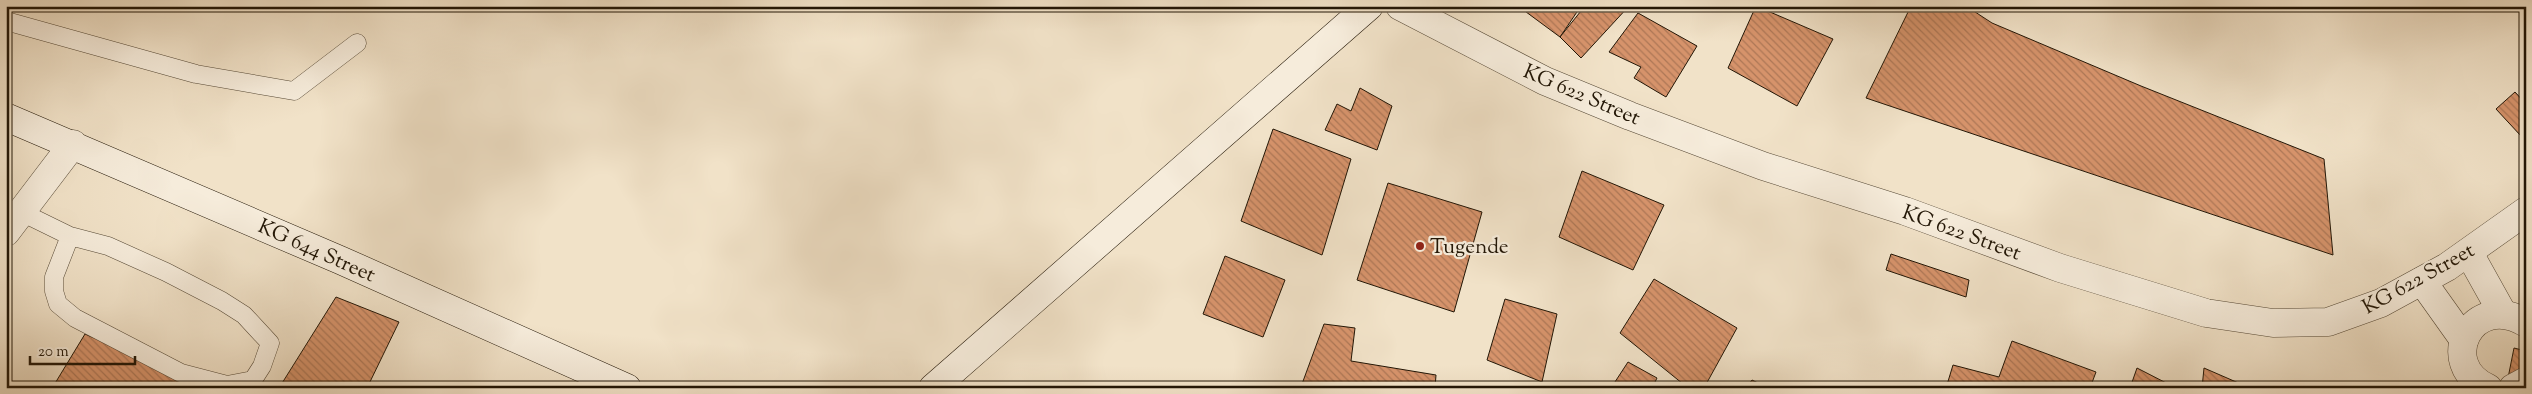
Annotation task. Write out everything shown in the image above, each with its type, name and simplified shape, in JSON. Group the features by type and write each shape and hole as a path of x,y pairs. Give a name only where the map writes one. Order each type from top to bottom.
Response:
{"street":[{"path":"933,388 1369,6"},
{"name":"KG 622 Street","path":"1400,6 1545,81 1630,116 1763,166 1905,211 2060,268 2206,313 2273,322 2328,322 2381,303 2422,281 2469,253 2526,211"},
{"name":"KG 644 Street","path":"6,117 73,144 627,388"},
{"path":"15,222 73,144"},
{"path":"2469,253 2514,318"},
{"path":"2422,281 2464,340"},
{"path":"2488,388 2471,376 2464,365 2462,353 2464,340 2469,329 2479,320 2490,315 2514,318"},
{"path":"2513,388 2526,381"}],"lane":[{"path":"6,21 196,74 294,91 357,43"},
{"path":"15,222 70,236 108,246 158,268 222,301 244,315 270,343 262,366 253,380 226,385 181,372 75,318 58,304 54,291 54,277 70,236"}],"building":[{"path":"1518,6 1581,6 1560,37"},
{"path":"1585,6 1629,6 1581,58 1560,37"},
{"path":"1756,6 1833,39 1797,106 1728,68"},
{"path":"1911,6 1966,6 1992,23 2141,86 2324,159 2333,255 1866,98"},
{"path":"1638,13 1697,46 1666,97 1634,78 1641,67 1609,52"},
{"path":"1360,88 1392,106 1377,150 1325,130 1337,104 1351,111"},
{"path":"2515,92 2526,104 2526,132 2521,136 2496,109"},
{"path":"1273,129 1351,159 1322,255 1241,221"},
{"path":"1582,171 1664,205 1633,270 1559,237"},
{"name":"Tugende","path":"1388,183 1482,212 1454,312 1357,280"},
{"path":"1891,254 1969,280 1966,297 1886,270"},
{"path":"1225,256 1285,280 1263,337 1203,314"},
{"path":"1654,279 1737,328 1704,388 1688,388 1620,333"},
{"path":"336,297 399,322 367,388 279,388"},
{"path":"1505,299 1557,314 1542,382 1487,360"},
{"path":"1324,324 1355,328 1351,361 1436,375 1435,388 1313,388 1302,384"},
{"path":"85,334 212,388 60,388 54,385"},
{"path":"2012,341 2096,372 2090,388 1946,388 1953,365 1999,377"},
{"path":"2514,348 2526,351 2526,388 2506,388"},
{"path":"1628,362 1657,378 1652,388 1611,388"},
{"path":"2137,368 2176,388 2130,388"},
{"path":"2204,368 2250,388 2202,388"},
{"path":"1752,380 1768,388 1746,388"}],"place":[{"name":"Tugende","path":"1420,246"}]}
